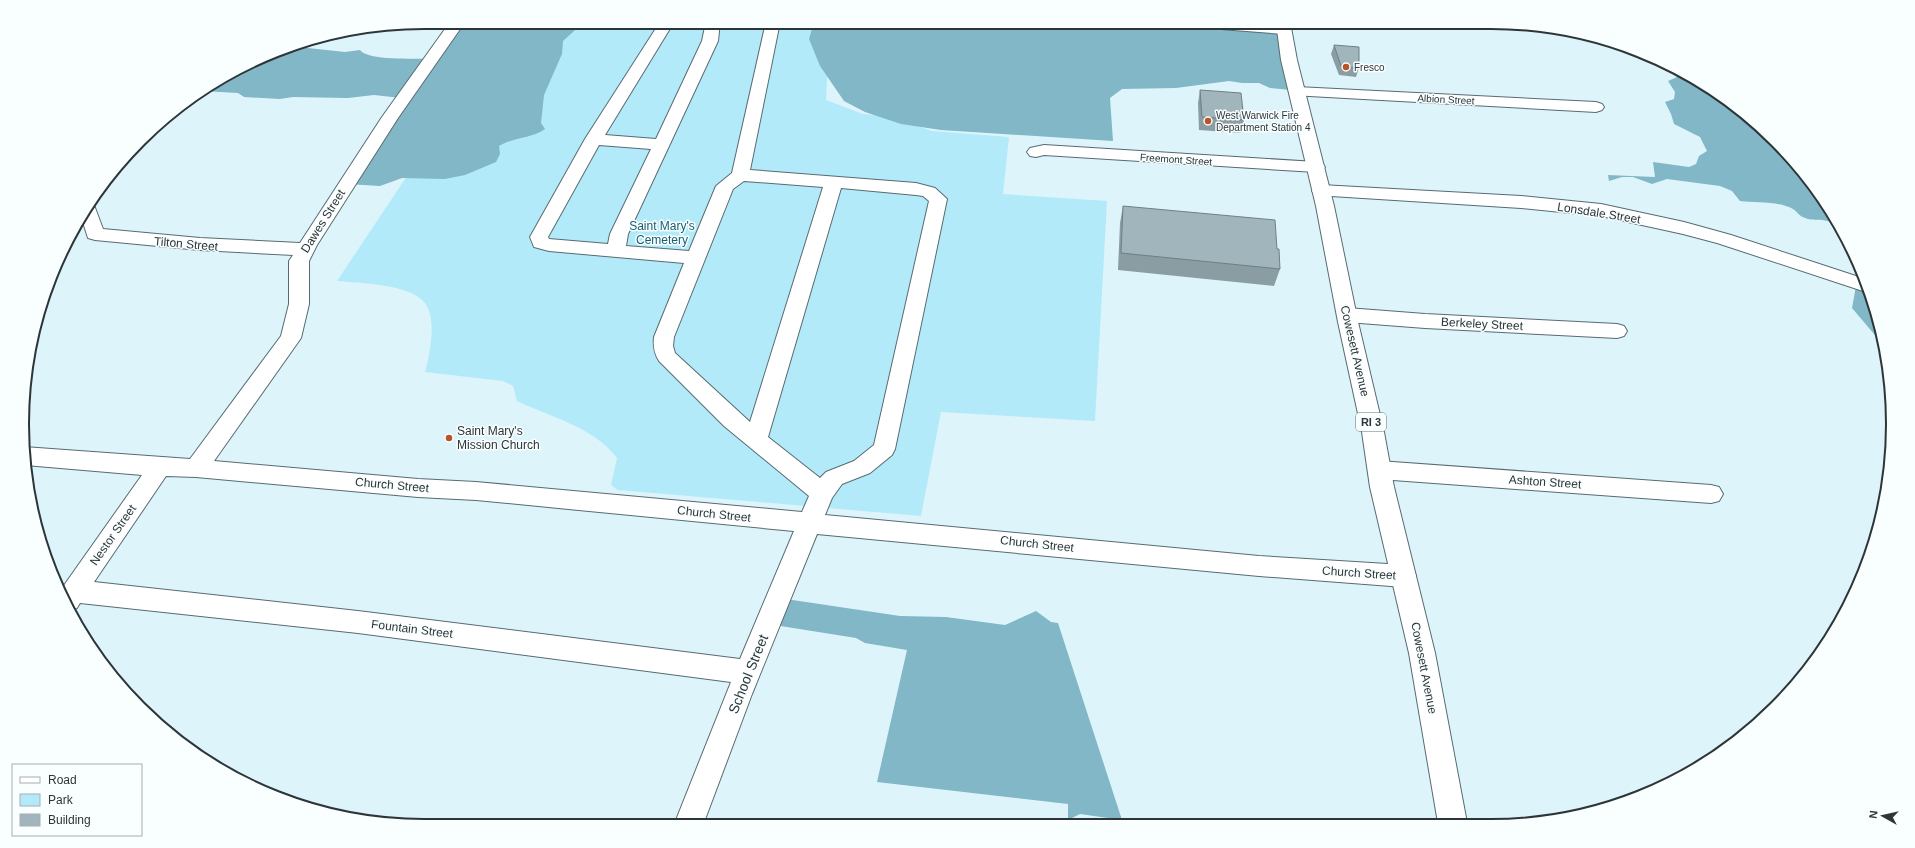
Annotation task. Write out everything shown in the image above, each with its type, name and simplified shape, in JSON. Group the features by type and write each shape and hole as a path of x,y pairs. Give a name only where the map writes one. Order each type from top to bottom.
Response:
{"street":[{"name":"Dawes Street","path":"196,468 291,338 299,304 299,262 354,172 400,103 453,29"},
{"path":"663,29 593,139 539,237 541,243 548,245 697,258"},
{"path":"616,251 619,234 694,78 710,41 713,29"},
{"path":"740,175 833,184 916,189 929,192 938,199 884,449 862,467 834,478 822,493 732,420 666,356 663,346 664,337 726,186 740,175 771,29"},
{"name":"Cowesett Avenue","path":"1284,29 1297,92 1316,167 1373,432 1379,470 1422,653 1452,819"},
{"name":"Albion Street","path":"1297,92 1596,107"},
{"path":"593,139 662,145"},
{"name":"Freemont Street","path":"1036,152 1044,150 1316,167"},
{"path":"756,439 833,184"},
{"name":"Lonsdale Street","path":"1320,191 1521,202 1601,210 1684,228 1724,239 1860,284"},
{"name":"Tilton Street","path":"90,215 95,234 181,244 249,248 306,249"},
{"name":"Berkeley Street","path":"1347,315 1425,321 1617,331"},
{"name":"Church Street","path":"31,457 160,467 196,468 418,488 484,492 1259,566 1404,576"},
{"name":"Nestor Street","path":"70,597 160,467"},
{"name":"Ashton Street","path":"1379,470 1711,494"},
{"name":"School Street","path":"691,819 748,672 811,524 822,493"},
{"name":"Fountain Street","path":"70,597 358,622 748,672"}],"green space":[{"name":"Saint Mary's Cemetery","path":"540,29 830,29 826,100 863,114 889,116 932,131 1009,137 1003,194 1107,201 1095,421 941,412 921,516 618,490 611,485 617,458 607,447 596,438 571,424 517,401 513,386 503,381 425,372 429,356 432,327 429,310 425,303 418,297 397,288 337,281 427,146"}],"shaded area":[{"path":"452,29 576,29 563,41 562,54 544,95 541,123 545,129 534,135 510,141 499,146 500,154 496,162 465,175 445,179 402,178 380,186 347,184 401,98 374,95 348,98 293,97 280,99 244,97 238,93 212,92 249,70 273,59 304,48 345,52 360,50 365,54 372,56 403,59 429,59"},
{"path":"812,29 1286,30 1301,91 1270,88 1259,83 1229,81 1176,88 1122,89 1110,98 1113,141 941,130 901,124 865,112 844,101 820,66 809,39"},
{"path":"1678,76 1689,82 1731,111 1751,127 1788,164 1804,184 1829,221 1807,219 1800,216 1796,211 1787,206 1740,201 1732,191 1720,186 1667,179 1652,184 1633,177 1622,177 1609,181 1608,175 1655,177 1653,162 1689,167 1696,164 1699,156 1707,151 1700,137 1674,124 1665,102 1674,99 1675,92 1668,81"},
{"path":"1856,286 1861,287 1873,322 1876,336 1852,308"},
{"path":"779,598 900,616 946,617 1005,625 1036,611 1051,622 1058,623 1122,819 1080,814 1068,819 1068,804 877,782 907,650 865,643 856,638 768,624"}],"building":[{"path":"1334,45 1359,47 1359,68 1341,66"},
{"path":"1200,90 1241,93 1244,120 1202,117"},
{"path":"1123,206 1275,220 1280,269 1121,253"}],"place":[{"name":"Fresco","path":"1346,67"},
{"name":"West Warwick Fire Department Station 4","path":"1208,121"},
{"name":"Saint Mary's Mission Church","path":"449,438"}]}
